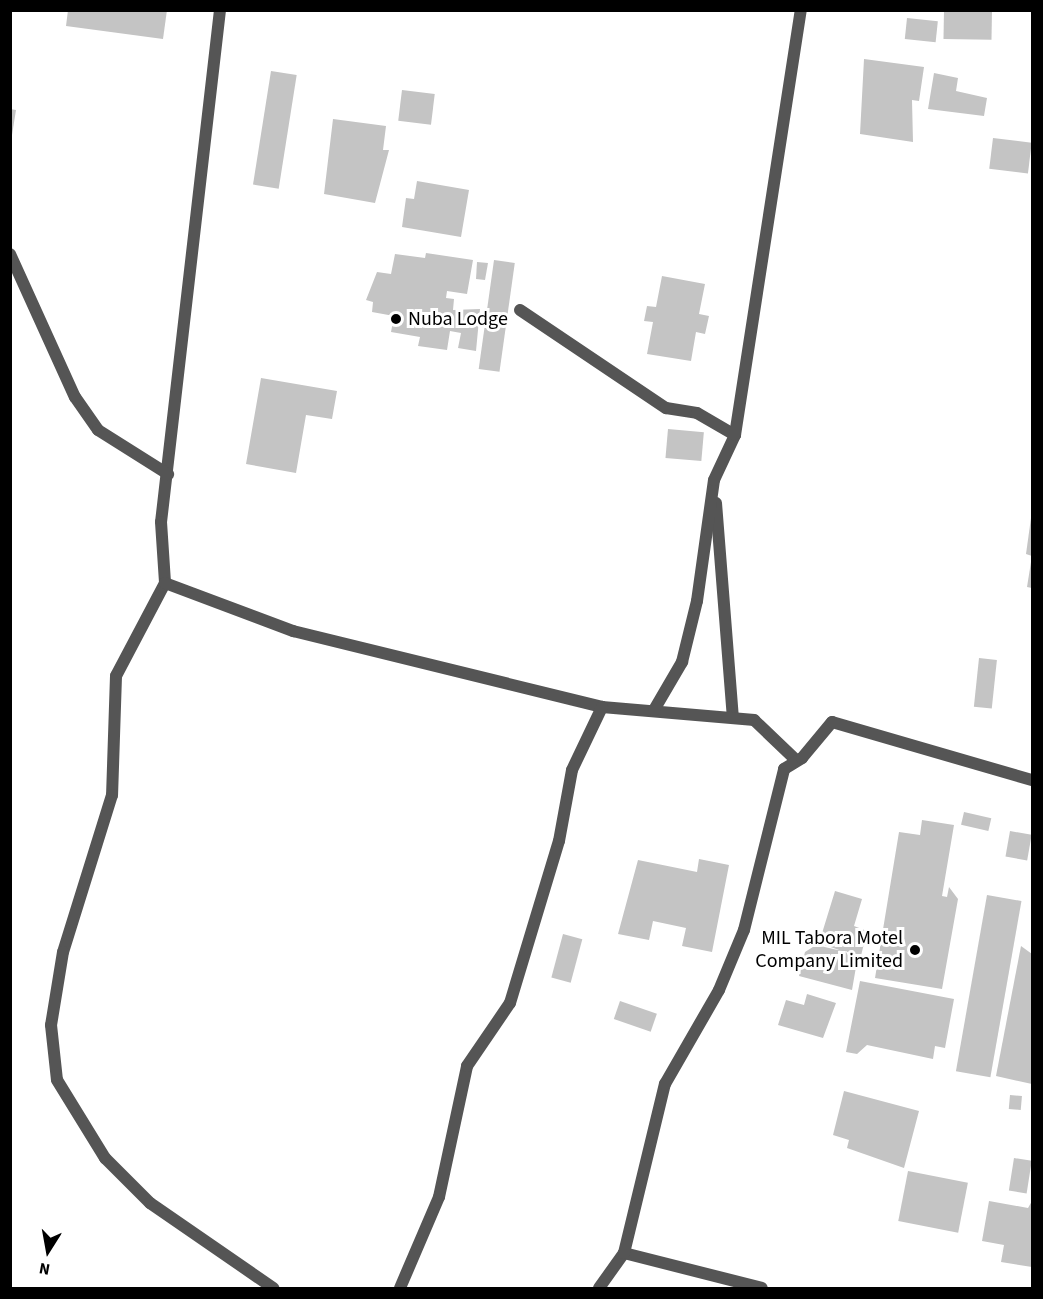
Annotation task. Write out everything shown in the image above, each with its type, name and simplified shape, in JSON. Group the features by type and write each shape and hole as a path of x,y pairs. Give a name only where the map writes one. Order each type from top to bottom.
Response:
{"street":[{"path":"220,10 161,522 165,583 116,676 112,795 55,995 51,1025 57,1080 105,1158 150,1203 273,1288"},
{"path":"654,710 682,662 698,601 714,480 735,435 801,10"},
{"path":"10,254 75,397 98,430 168,474"},
{"path":"520,309 666,408 697,413 735,435"},
{"path":"714,480 733,717"},
{"path":"165,583 293,631 602,707 754,720 795,759"},
{"path":"400,1288 439,1197 467,1066 510,1003 559,841 573,770 602,707"},
{"path":"599,1288 624,1253 658,1100 731,965 779,777 832,722 1032,780"},
{"path":"624,1253 762,1288"}],"building":[{"path":"68,10 167,10 163,39 66,26"},
{"path":"944,10 992,11 991,40 943,39"},
{"path":"907,18 938,21 936,42 905,39"},
{"path":"864,59 924,67 919,101 912,100 913,142 860,134"},
{"path":"271,71 297,75 279,189 253,185"},
{"path":"934,73 958,78 956,91 987,98 984,116 928,109"},
{"path":"402,90 435,94 431,125 398,121"},
{"path":"10,109 16,110 12,135 10,135"},
{"path":"333,119 386,126 383,150 389,150 375,203 324,194"},
{"path":"993,138 1032,143 1028,174 989,169"},
{"path":"417,181 469,190 461,237 402,227 406,198 414,199"},
{"path":"426,253 473,260 467,294 447,291 446,298 454,299 453,310 480,309 476,351 458,348 461,333 450,331 447,350 418,346 420,337 391,332 394,316 372,312 373,302 366,300 377,272 391,274 395,254 425,258"},
{"path":"494,260 515,263 499,372 479,369"},
{"path":"477,262 488,263 485,280 476,279"},
{"path":"662,276 705,284 699,314 709,316 705,334 696,332 691,361 647,354 653,322 644,321 647,306 656,307"},
{"path":"261,378 337,391 332,419 306,415 296,473 246,464"},
{"path":"668,429 704,432 701,461 665,458"},
{"path":"1032,519 1032,556 1026,554"},
{"path":"1032,562 1032,588 1027,587"},
{"path":"979,658 997,660 992,709 974,707"},
{"path":"964,812 991,818 988,831 961,825"},
{"path":"922,820 954,825 942,896 947,897 949,887 958,899 942,989 875,978 899,832 920,835"},
{"path":"1010,831 1032,835 1027,860 1005,857"},
{"path":"699,859 729,865 712,952 682,946 686,928 653,921 649,940 618,934 638,860 697,872"},
{"path":"835,891 862,899 854,926 867,931 860,960 846,951 856,967 852,990 799,976 805,952 816,945 842,951 819,943"},
{"path":"987,895 1021,901 990,1077 956,1071"},
{"path":"563,934 582,939 571,983 551,977"},
{"path":"1021,946 1032,954 1032,1084 996,1076"},
{"path":"860,981 954,999 945,1048 935,1046 933,1059 867,1045 857,1054 846,1052"},
{"path":"807,994 836,1003 823,1038 778,1025 786,1000 804,1005"},
{"path":"620,1001 657,1014 651,1032 614,1019"},
{"path":"844,1091 919,1111 904,1168 847,1148 849,1140 833,1135"},
{"path":"1010,1095 1022,1096 1021,1110 1009,1109"},
{"path":"1014,1158 1032,1161 1027,1193 1009,1191"},
{"path":"908,1171 968,1183 958,1233 898,1221"},
{"path":"989,1201 1028,1208 1032,1201 1032,1267 1001,1262 1004,1245 982,1241"}],"place":[{"name":"Nuba Lodge","path":"396,319"},
{"name":"MIL Tabora Motel Company Limited","path":"915,950"}]}
